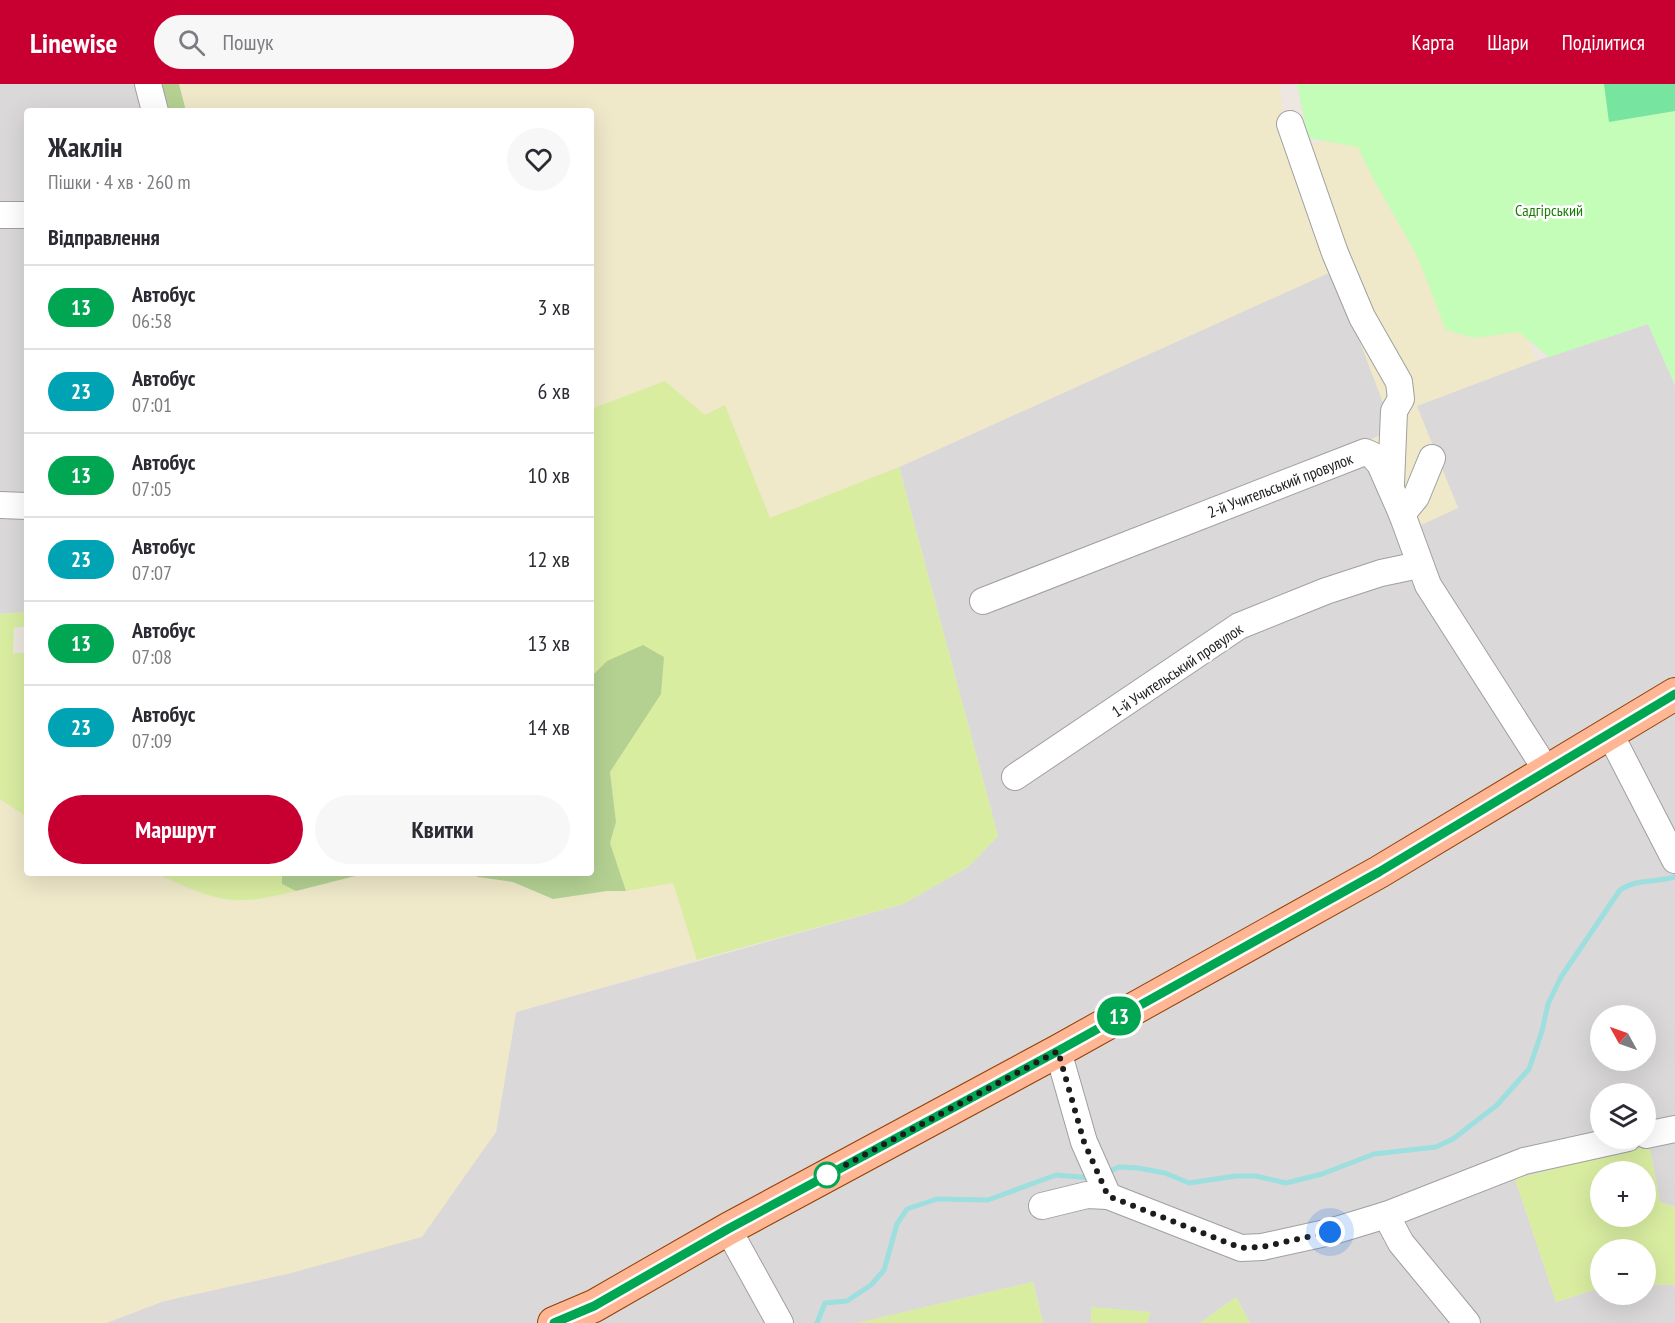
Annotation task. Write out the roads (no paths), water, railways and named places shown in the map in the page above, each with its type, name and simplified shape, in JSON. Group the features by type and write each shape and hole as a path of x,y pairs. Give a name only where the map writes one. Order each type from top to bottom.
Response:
{"main road":[{"path":"554,1323 594,1306 728,1229 1058,1051 1379,872 1675,694"}],"street":[{"path":"148,84 154,108"},
{"path":"1290,124 1362,317 1399,382 1401,399 1394,411 1390,487"},
{"path":"0,215 24,215"},
{"name":"2-й Учительський провулок","path":"984,601 1365,452 1372,455 1380,464 1402,514 1419,565 1437,600 1547,771"},
{"path":"1402,514 1416,497 1432,458"},
{"path":"0,505 24,506"},
{"name":"1-й Учительський провулок","path":"1015,777 1239,626 1326,591 1381,573 1419,565"},
{"path":"1610,734 1675,860"},
{"path":"1058,1051 1084,1142 1102,1183 1241,1248 1262,1247 1330,1232 1386,1215 1524,1161 1590,1146"},
{"path":"1656,1133 1675,1129"},
{"path":"1042,1206 1087,1196 1102,1183"},
{"path":"1386,1215 1401,1243 1467,1323"},
{"path":"728,1229 780,1323"}],"waterway":[{"path":"1106,1173 1119,1167 1138,1168 1165,1173 1189,1183 1236,1176 1256,1176 1286,1183 1322,1174 1374,1154 1436,1147 1453,1139 1497,1105 1529,1069 1542,1031 1548,1004 1561,977 1620,890 1640,882 1675,877"},
{"path":"817,1323 825,1303 847,1301 871,1285 884,1270 897,1224 907,1209 937,1199 988,1200 1056,1175 1092,1178"}],"park label":[{"name":"Садгірський","path":"1549,210"}]}
